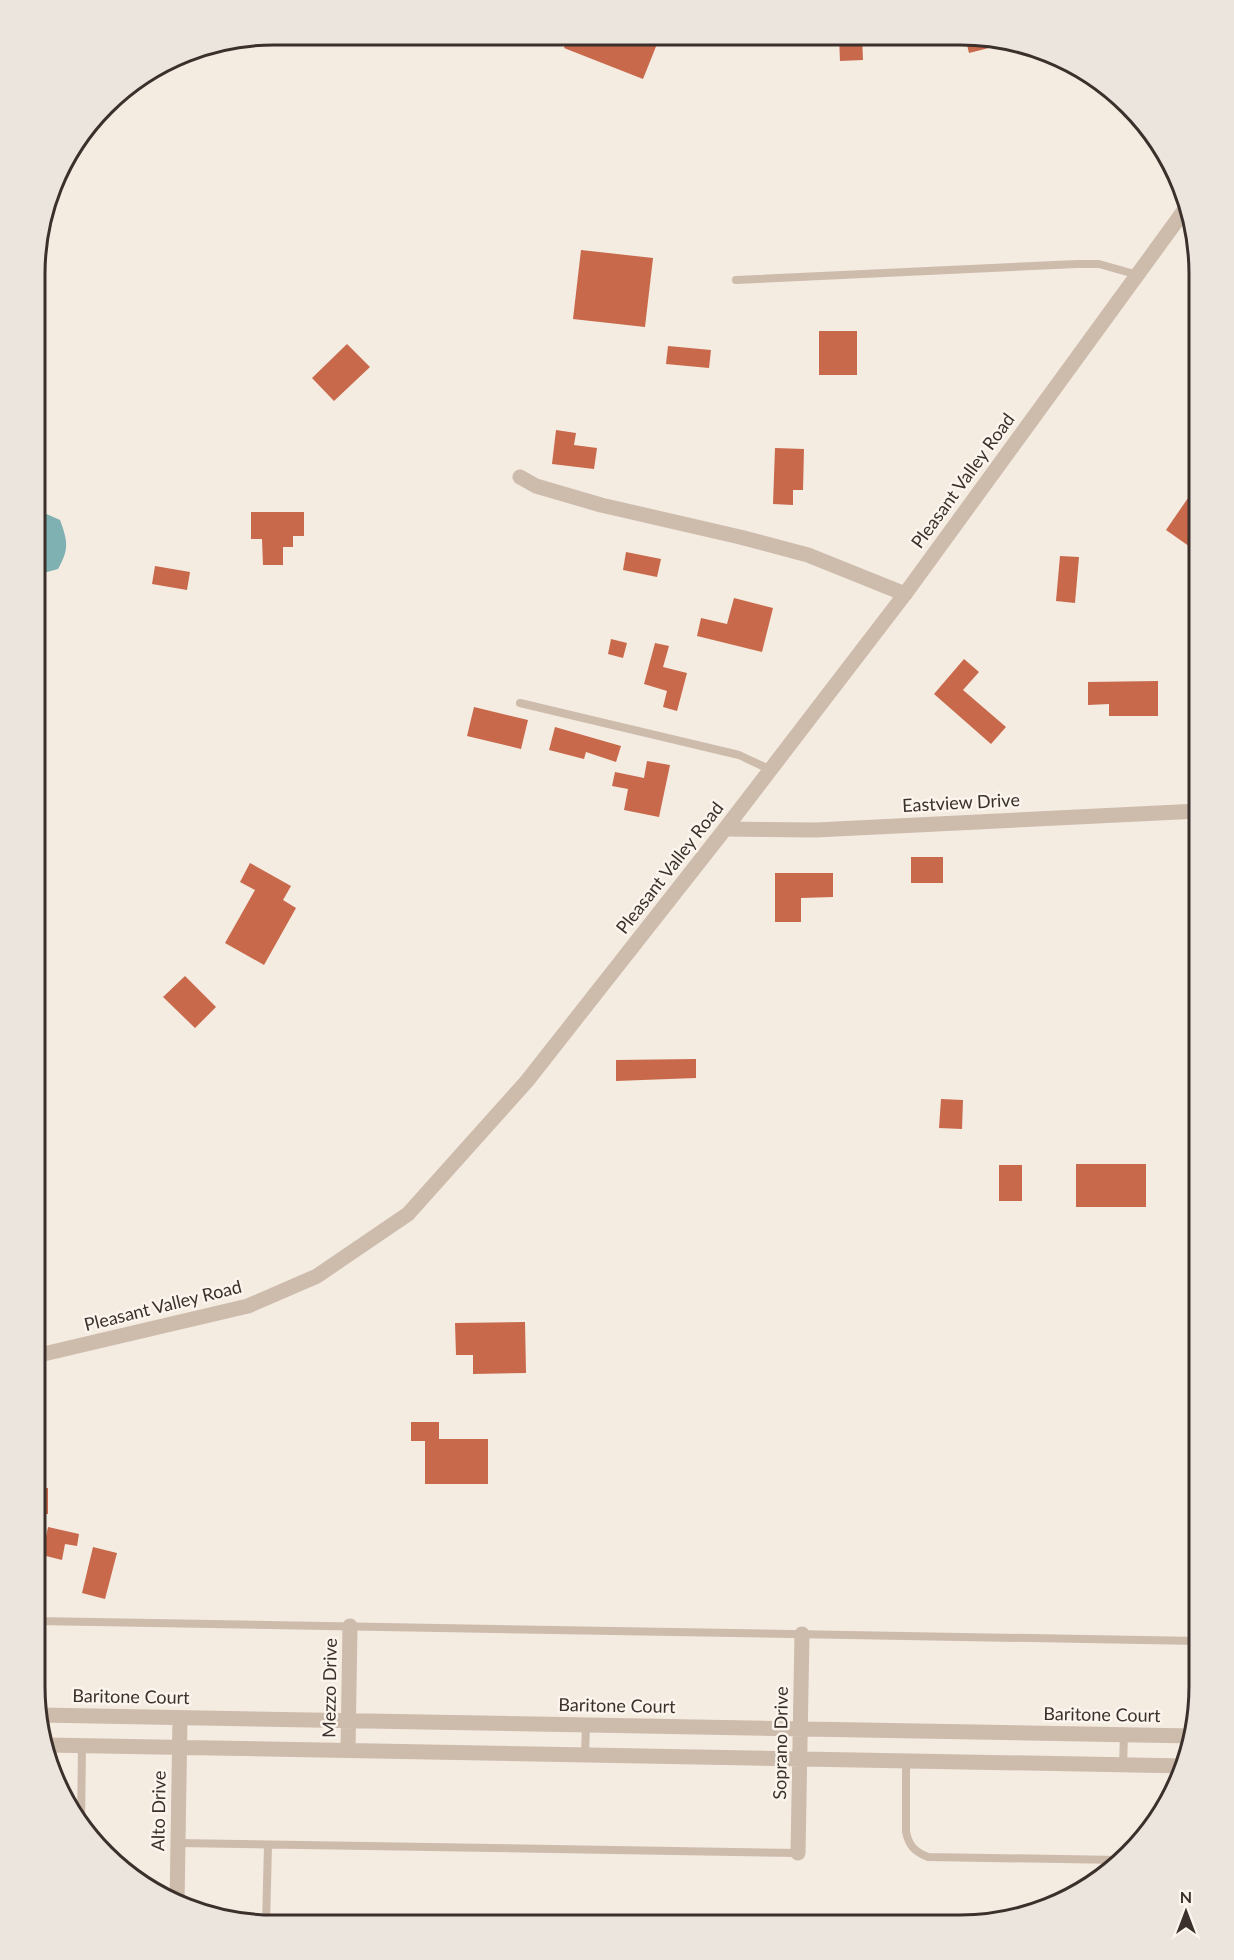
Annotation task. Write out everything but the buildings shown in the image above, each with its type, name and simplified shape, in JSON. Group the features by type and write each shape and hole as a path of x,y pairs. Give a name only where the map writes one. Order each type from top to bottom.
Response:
{"street":[{"name":"Pleasant Valley Road","path":"45,1354 248,1306 317,1275 408,1214 527,1081 771,770 904,594 1181,215"},
{"path":"520,477 536,486 601,506 740,537 808,555 904,594"},
{"name":"Eastview Drive","path":"725,829 816,830 1189,811"},
{"name":"Mezzo Drive","path":"348,1750 350,1626"},
{"name":"Soprano Drive","path":"798,1853 802,1634"},
{"name":"Baritone Court","path":"47,1715 1184,1736"},
{"name":"Alto Drive","path":"177,1893 180,1718"},
{"path":"53,1745 1175,1766"}],"lane":[{"path":"736,279 1077,264 1099,264 1138,275"},
{"path":"520,703 739,755 771,770"},
{"path":"45,1621 1189,1641"},
{"path":"585,1755 586,1725"},
{"path":"1123,1765 1124,1735"},
{"path":"81,1809 82,1745"},
{"path":"906,1760 906,1832 912,1848 919,1854 928,1857 1109,1860"},
{"path":"178,1843 798,1853"},
{"path":"266,1915 268,1845"}],"water":[{"path":"45,513 60,520 65,534 64,556 58,569 45,573"}]}
